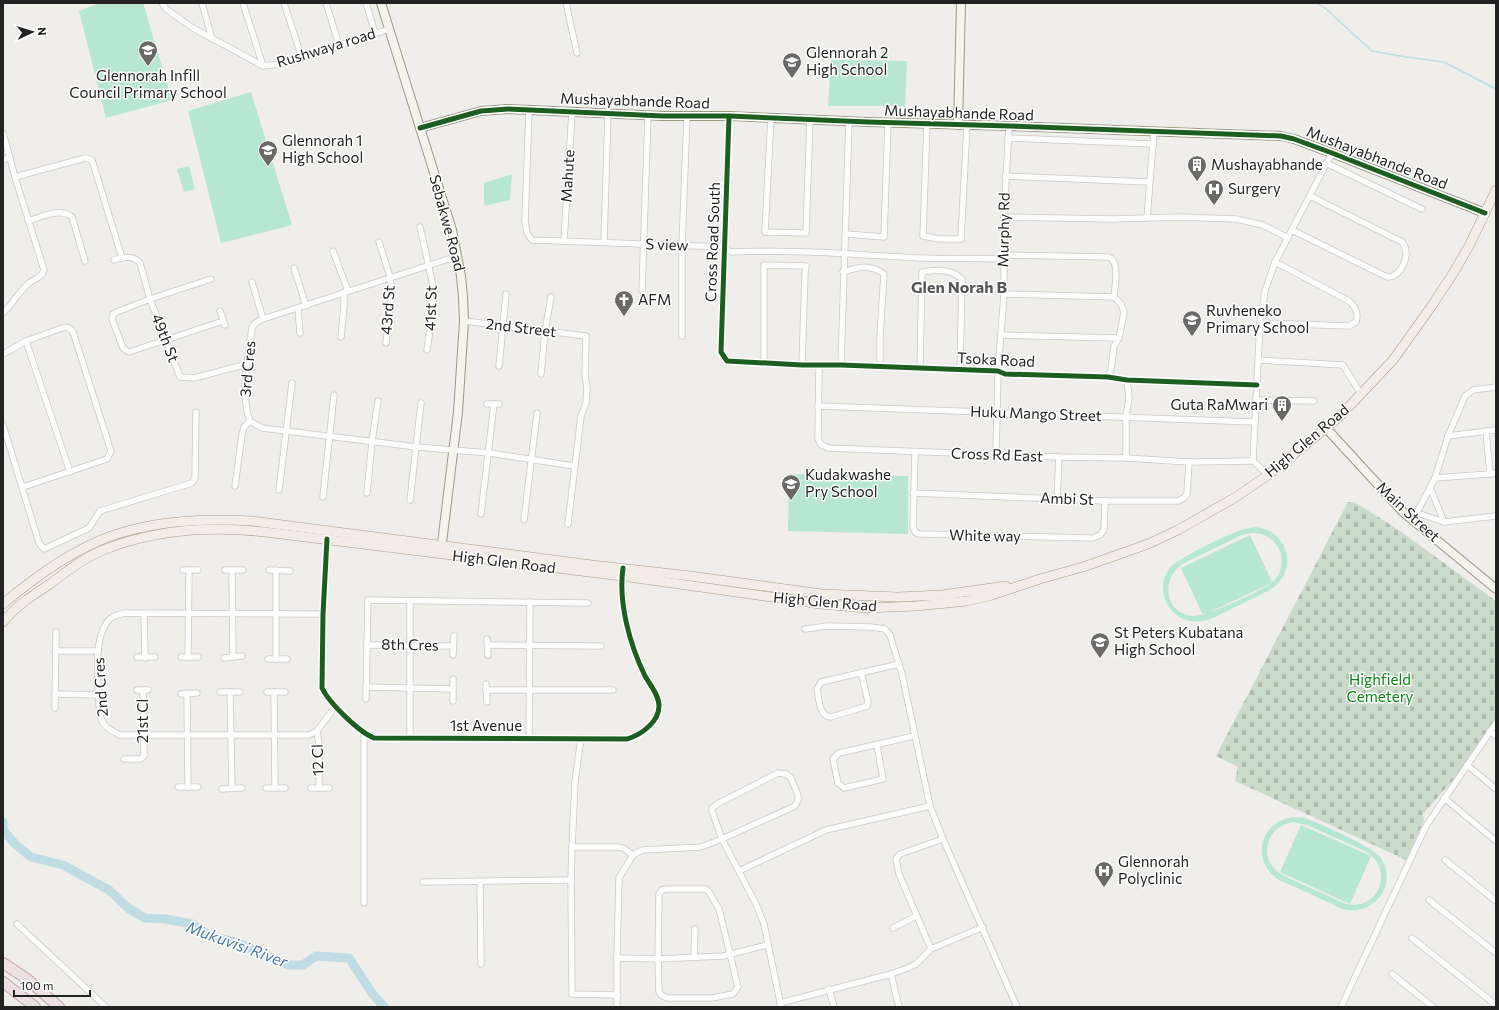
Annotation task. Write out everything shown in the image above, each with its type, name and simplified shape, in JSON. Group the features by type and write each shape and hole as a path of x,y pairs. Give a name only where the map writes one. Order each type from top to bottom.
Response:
{"highway":[{"path":"3,962 27,979 59,1007"},
{"path":"3,982 35,1007"}],"main road":[{"name":"High Glen Road","path":"3,604 42,573 96,542 132,530 196,519 252,521 441,549 623,572 822,594 865,597 942,595 1027,584 1086,566 1148,544 1178,530 1236,497 1268,475 1326,428 1393,360 1431,307 1454,272 1496,190"},
{"name":"High Glen Road","path":"3,622 23,602 83,560 100,551 138,539 180,531 202,529 242,529 327,539 441,549"}],"street":[{"name":"Rushwaya road","path":"162,3 166,9 193,28 263,66 279,64 302,58 389,29"},
{"path":"202,3 212,39"},
{"path":"243,3 263,66"},
{"path":"284,3 302,58"},
{"path":"326,3 340,45"},
{"path":"366,3 375,33"},
{"name":"Sebakwe Road","path":"381,3 452,230 458,256 464,297 464,321 458,412 441,549"},
{"path":"566,3 577,53"},
{"path":"958,125 961,3"},
{"name":"Mushayabhande Road","path":"420,128 480,111 508,109 1281,136 1294,139 1332,153 1485,212"},
{"name":"S view","path":"529,110 525,221 527,233 532,240 724,247 732,252 762,250 922,258 1109,257 1113,259 1116,264 1114,297"},
{"name":"Mahute","path":"564,241 572,112"},
{"path":"604,242 608,113"},
{"path":"642,291 648,115"},
{"path":"682,336 682,246 687,116"},
{"name":"Cross Road South","path":"729,116 721,352 727,361 733,362"},
{"path":"771,117 765,232 806,233 810,119"},
{"path":"841,365 849,121"},
{"path":"846,234 884,237 888,122"},
{"path":"927,123 923,236 939,239 961,239 967,125"},
{"name":"Murphy Rd","path":"996,454 998,371 1004,294 1005,176 1009,126"},
{"path":"1147,218 1154,132"},
{"path":"3,133 28,221 44,270 41,276 30,282 18,293 3,313"},
{"path":"1008,138 1153,144"},
{"path":"1268,475 1253,461 1260,323 1265,291 1275,262 1332,153"},
{"path":"3,160 10,157"},
{"path":"15,177 85,158 92,160 122,258 114,260"},
{"path":"1326,163 1422,209"},
{"path":"1005,176 1149,182"},
{"path":"1292,230 1387,277 1394,276 1400,270 1407,250 1406,245 1310,196"},
{"path":"28,221 61,212 68,213 72,217 85,261"},
{"path":"1004,216 1112,219 1179,217 1236,219 1263,225 1288,238"},
{"name":"41st St","path":"420,227 434,290 427,350"},
{"name":"43rd St","path":"380,242 390,278 392,292 386,343"},
{"path":"333,251 346,292 341,337"},
{"path":"252,282 263,318 306,306 458,256"},
{"name":"49th St","path":"122,258 131,257 137,259 140,263 150,299 180,377 194,378 247,364"},
{"path":"1260,323 1348,326 1356,322 1358,317 1354,305 1349,301 1275,262"},
{"path":"764,363 764,265 806,266 802,365"},
{"path":"843,272 857,267 865,267 873,268 884,274 880,329 880,367"},
{"path":"294,268 306,306"},
{"path":"920,368 922,272 948,270 957,274 962,279 960,370"},
{"path":"211,279 150,299 113,314 112,319 123,348 129,352 224,323 220,311"},
{"path":"499,366 506,294"},
{"path":"1004,294 1114,297 1121,304 1124,312 1119,338 1114,346 1111,370 1108,377"},
{"path":"541,374 545,331 551,298"},
{"path":"298,308 300,333"},
{"name":"3rd Cres","path":"250,421 245,405 247,364 252,328 255,323 263,318"},
{"name":"2nd Street","path":"464,321 586,336 586,403 581,416 574,466"},
{"path":"3,354 26,341 65,327 74,332 111,451 107,459 23,487"},
{"path":"1001,335 1119,338"},
{"path":"26,341 70,472"},
{"path":"1259,360 1343,365 1361,394"},
{"name":"Tsoka Road","path":"733,362 998,371 1005,374 1108,377 1126,380 1257,385"},
{"name":"Cross Rd East","path":"819,366 818,438 820,444 824,447 914,452 1126,458 1189,462 1253,461"},
{"path":"1126,380 1129,398 1126,417 1126,458"},
{"path":"279,490 292,383"},
{"path":"1496,387 1473,390 1465,396 1448,436 1434,478 1415,517 1444,522 1496,516"},
{"path":"323,497 334,395"},
{"path":"1256,400 1314,401"},
{"path":"367,493 372,441 378,401"},
{"path":"410,500 421,403"},
{"path":"481,514 496,404 487,404"},
{"name":"Huku Mango Street","path":"818,406 1254,422"},
{"path":"3,425 39,543 44,549 89,528 100,511 192,483 195,478 196,412"},
{"path":"524,520 537,413"},
{"path":"235,486 242,434 244,427 250,421 262,428 330,435 417,447 489,453 574,466 568,524"},
{"name":"Main Street","path":"1326,428 1404,513 1415,517 1496,589"},
{"path":"1448,436 1496,430"},
{"path":"1434,478 1493,474 1486,431"},
{"name":"White way","path":"914,452 913,526 914,532 919,534 1093,538 1100,535 1104,530 1105,500"},
{"path":"1057,499 1059,457"},
{"name":"Ambi St","path":"913,493 1057,499 1178,501 1184,498 1187,494 1189,462"},
{"path":"1430,487 1444,522"},
{"name":"1st Avenue","path":"327,539 323,614 322,688 325,694 336,706 364,733 374,738 627,739 635,736 653,723 659,710 658,700 645,676 628,630 623,572"},
{"path":"188,657 186,570 198,570"},
{"path":"233,657 232,615 228,571 243,570"},
{"path":"276,659 276,615 273,570 290,571"},
{"path":"366,699 368,600 588,603"},
{"path":"410,601 410,738"},
{"path":"529,738 531,646 530,602"},
{"name":"2nd Cres","path":"317,731 309,735 275,734 231,736 143,735 114,733 104,724 101,718 98,651 106,622 115,615 124,613 232,615 323,614"},
{"path":"144,613 145,658"},
{"path":"805,629 828,626 871,627 885,629 893,640 930,806 1017,1007"},
{"path":"55,708 56,632"},
{"path":"453,655 454,636"},
{"path":"488,655 488,642 531,646 601,646"},
{"name":"8th Cres","path":"367,645 453,646"},
{"path":"55,651 98,651"},
{"path":"224,658 242,656"},
{"path":"137,658 155,657"},
{"path":"181,657 198,657"},
{"path":"268,659 287,659"},
{"path":"861,672 868,702 867,706 831,718 824,715 816,689 821,682 861,672 899,664"},
{"path":"453,679 453,701"},
{"path":"366,687 453,689"},
{"path":"487,702 486,687 530,690 612,690"},
{"name":"21st Cl","path":"124,759 143,758 145,690 136,690"},
{"path":"220,692 240,692"},
{"path":"230,692 232,788"},
{"path":"267,692 285,692"},
{"path":"274,692 275,788"},
{"path":"188,787 188,735 184,693 197,693"},
{"path":"55,694 99,695"},
{"path":"317,731 336,706"},
{"path":"1341,1007 1426,826 1496,723"},
{"name":"12 Cl","path":"317,731 319,744 319,788"},
{"path":"1490,731 1496,736"},
{"path":"364,733 364,903"},
{"path":"877,745 883,779 844,788 841,786 838,783 833,759 839,753 914,736"},
{"path":"581,738 575,782 572,847 572,994 618,995"},
{"path":"1467,765 1496,789"},
{"path":"617,1007 620,878 633,855 642,850 701,847 722,839 795,806 798,800 798,795 790,778 786,774 778,773 719,803 712,808 712,815 722,839 760,915 781,1005 829,989 891,974 908,968 916,964 931,949 983,927"},
{"path":"178,787 198,787"},
{"path":"222,788 242,788"},
{"path":"266,788 285,788"},
{"path":"311,788 329,788"},
{"path":"1444,798 1496,841"},
{"path":"739,871 826,830 930,806"},
{"path":"931,949 899,874 896,859 900,854 943,839"},
{"path":"572,847 617,846 633,855"},
{"path":"1445,860 1496,901"},
{"path":"423,882 571,880"},
{"path":"480,881 480,964"},
{"path":"706,889 719,909 730,955 738,987 737,991 733,994 712,998 667,998 661,995 659,992 658,959 659,894 662,890 706,889"},
{"path":"1429,900 1496,953"},
{"path":"893,928 916,916"},
{"path":"17,924 106,1007"},
{"path":"694,958 696,928"},
{"path":"1412,938 1496,1005"},
{"path":"617,958 658,959 730,955 768,945"},
{"path":"891,974 899,1007"},
{"path":"1392,974 1434,1007"},
{"path":"829,989 834,1007"}],"green space":[{"path":"100,3 143,3 172,100 106,118 79,11"},
{"path":"831,60 907,61 905,106 828,106"},
{"path":"251,92 292,225 221,243 188,111"},
{"path":"189,166 195,189 184,192 177,169"},
{"path":"512,174 510,200 484,206 484,183"},
{"path":"789,474 908,476 908,534 788,531"},
{"name":"Highfield Cemetery","path":"1348,502 1354,502 1396,528 1496,601 1496,723 1468,763 1423,814 1424,821 1406,860 1235,781 1238,767 1216,756"},
{"path":"1256,527 1268,530 1277,537 1287,554 1287,565 1284,575 1278,584 1268,591 1209,620 1192,621 1182,618 1174,613 1168,606 1164,597 1164,578 1169,569 1182,559 1216,541 1237,531","holes":["1251,533 1260,534 1275,542 1279,549 1281,565 1279,573 1272,582 1250,535 1181,568 1203,614 1193,616 1183,614 1176,609 1171,602 1169,585 1171,577 1176,569 1184,563 1242,535","1272,583 1245,597 1208,613"]},
{"path":"1293,817 1305,818 1367,847 1380,857 1385,866 1387,876 1382,894 1368,907 1358,910 1348,910 1338,907 1281,881 1271,874 1265,865 1262,855 1262,844 1272,827 1281,820","holes":["1293,822 1307,825 1365,851 1374,858 1379,867 1381,877 1380,886 1375,895 1368,901 1358,904 1346,904 1284,876 1275,870 1267,854 1270,838 1283,825"]},
{"path":"1301,825 1371,856 1350,904 1280,872"}],"waterway":[{"path":"1317,3 1326,9 1372,51 1444,62 1496,89"},
{"name":"Mukuvisi River","path":"3,822 3,830 15,844 31,857 63,865 109,890 128,908 145,918 165,919 192,924 211,936 239,943 288,965 303,965 316,956 349,958 372,993 384,1007"}],"cycle path":[{"path":"420,128 481,111 508,109 663,116 729,116 1281,136 1294,139 1332,153 1485,213"},
{"path":"729,116 721,352 727,361 802,365 998,371 1005,374 1108,377 1127,380 1257,385"},
{"path":"327,539 323,614 322,688 331,701 345,716 361,730 374,738 627,739 643,731 653,722 656,717 659,702 645,676 626,624 622,595 623,568"}],"place":[{"name":"Glennorah Infill Council Primary School","path":"148,67"},
{"name":"Glennorah 2 High School","path":"792,79"},
{"name":"Glennorah 1 High School","path":"268,167"},
{"name":"Mushayabhande","path":"1197,182"},
{"name":"Surgery","path":"1214,206"},
{"name":"AFM","path":"624,317"},
{"name":"Ruvheneko Primary School","path":"1192,337"},
{"name":"Guta RaMwari","path":"1282,422"},
{"name":"Kudakwashe Pry School","path":"791,501"},
{"name":"St Peters Kubatana High School","path":"1100,659"},
{"name":"Glennorah Polyclinic","path":"1104,888"}],"district":[{"name":"Glen Norah B","path":"959,287"}]}
